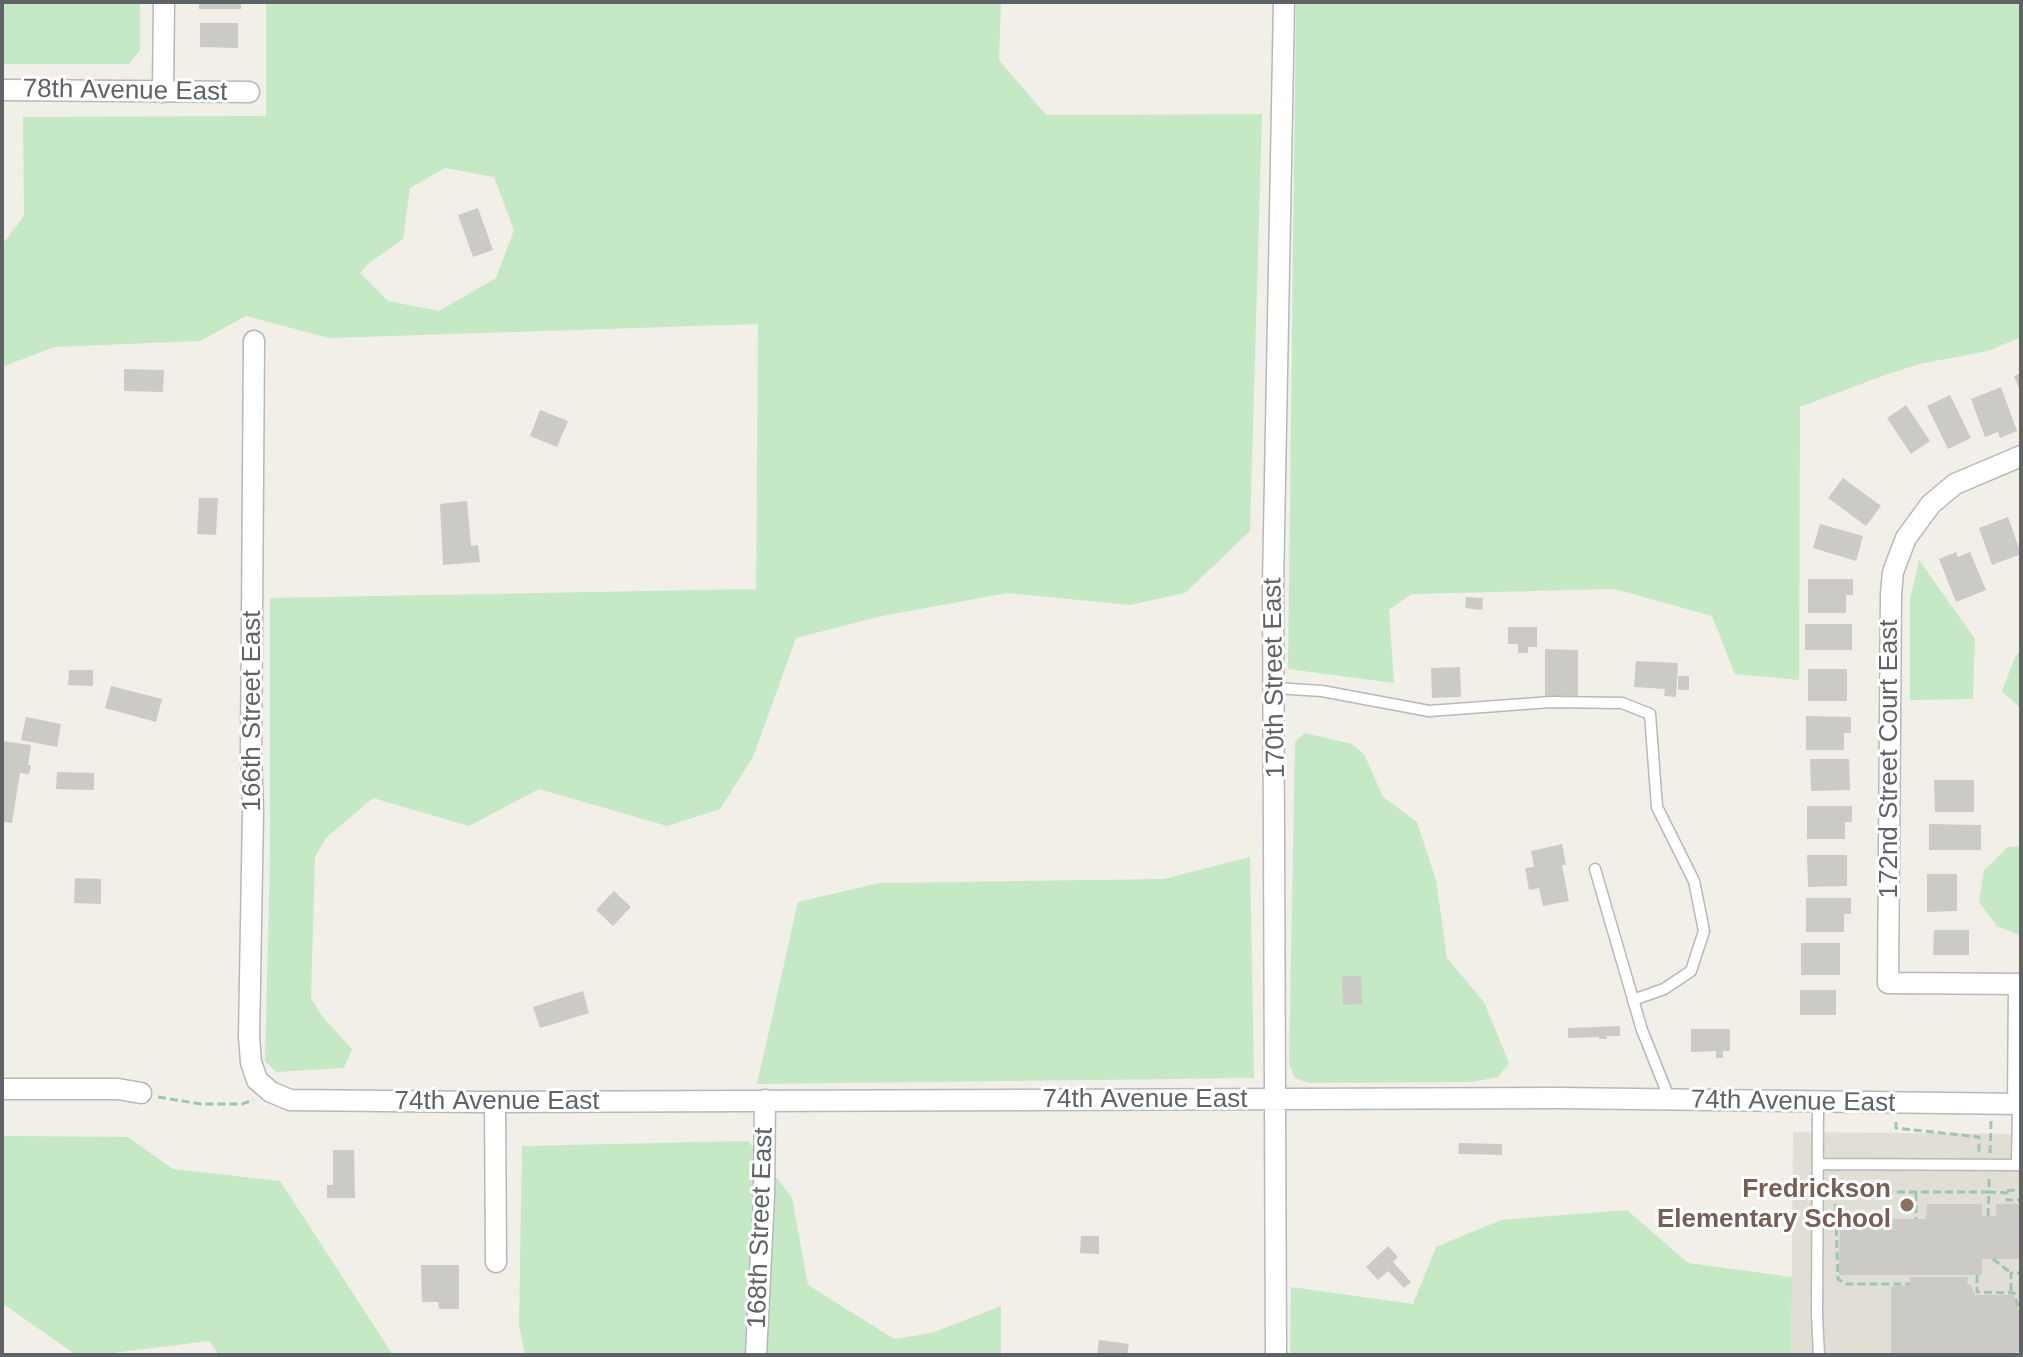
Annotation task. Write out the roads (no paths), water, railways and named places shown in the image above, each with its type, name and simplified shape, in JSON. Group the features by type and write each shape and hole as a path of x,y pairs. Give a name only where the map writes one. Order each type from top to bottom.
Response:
{"street":[{"path":"163,92 164,2"},
{"name":"170th Street East","path":"1276,1355 1273,585 1284,2"},
{"name":"78th Avenue East","path":"2,90 249,92"},
{"name":"166th Street East","path":"254,341 249,1036 251,1062 264,1086"},
{"name":"172nd Street Court East","path":"2020,984 1888,983 1893,572 1906,538 1931,504 1955,484 2021,456"},
{"path":"2020,984 2020,1104"},
{"name":"74th Avenue East","path":"264,1086 290,1100 1670,1100 2020,1104"},
{"path":"2,1089 118,1089 141,1093"},
{"name":"168th Street East","path":"756,1355 765,1100"},
{"path":"495,1102 496,1262"}],"lane":[{"path":"1275,688 1322,691 1429,711 1551,702 1622,703 1650,714 1657,807 1694,881 1704,931 1691,971 1664,989 1633,1000"},
{"path":"1595,869 1642,1030 1670,1100"},
{"path":"1818,1103 1819,1355"},
{"path":"1818,1164 2019,1165 2020,1104"}],"place":[{"name":"Fredrickson Elementary School","path":"1907,1205"}]}
